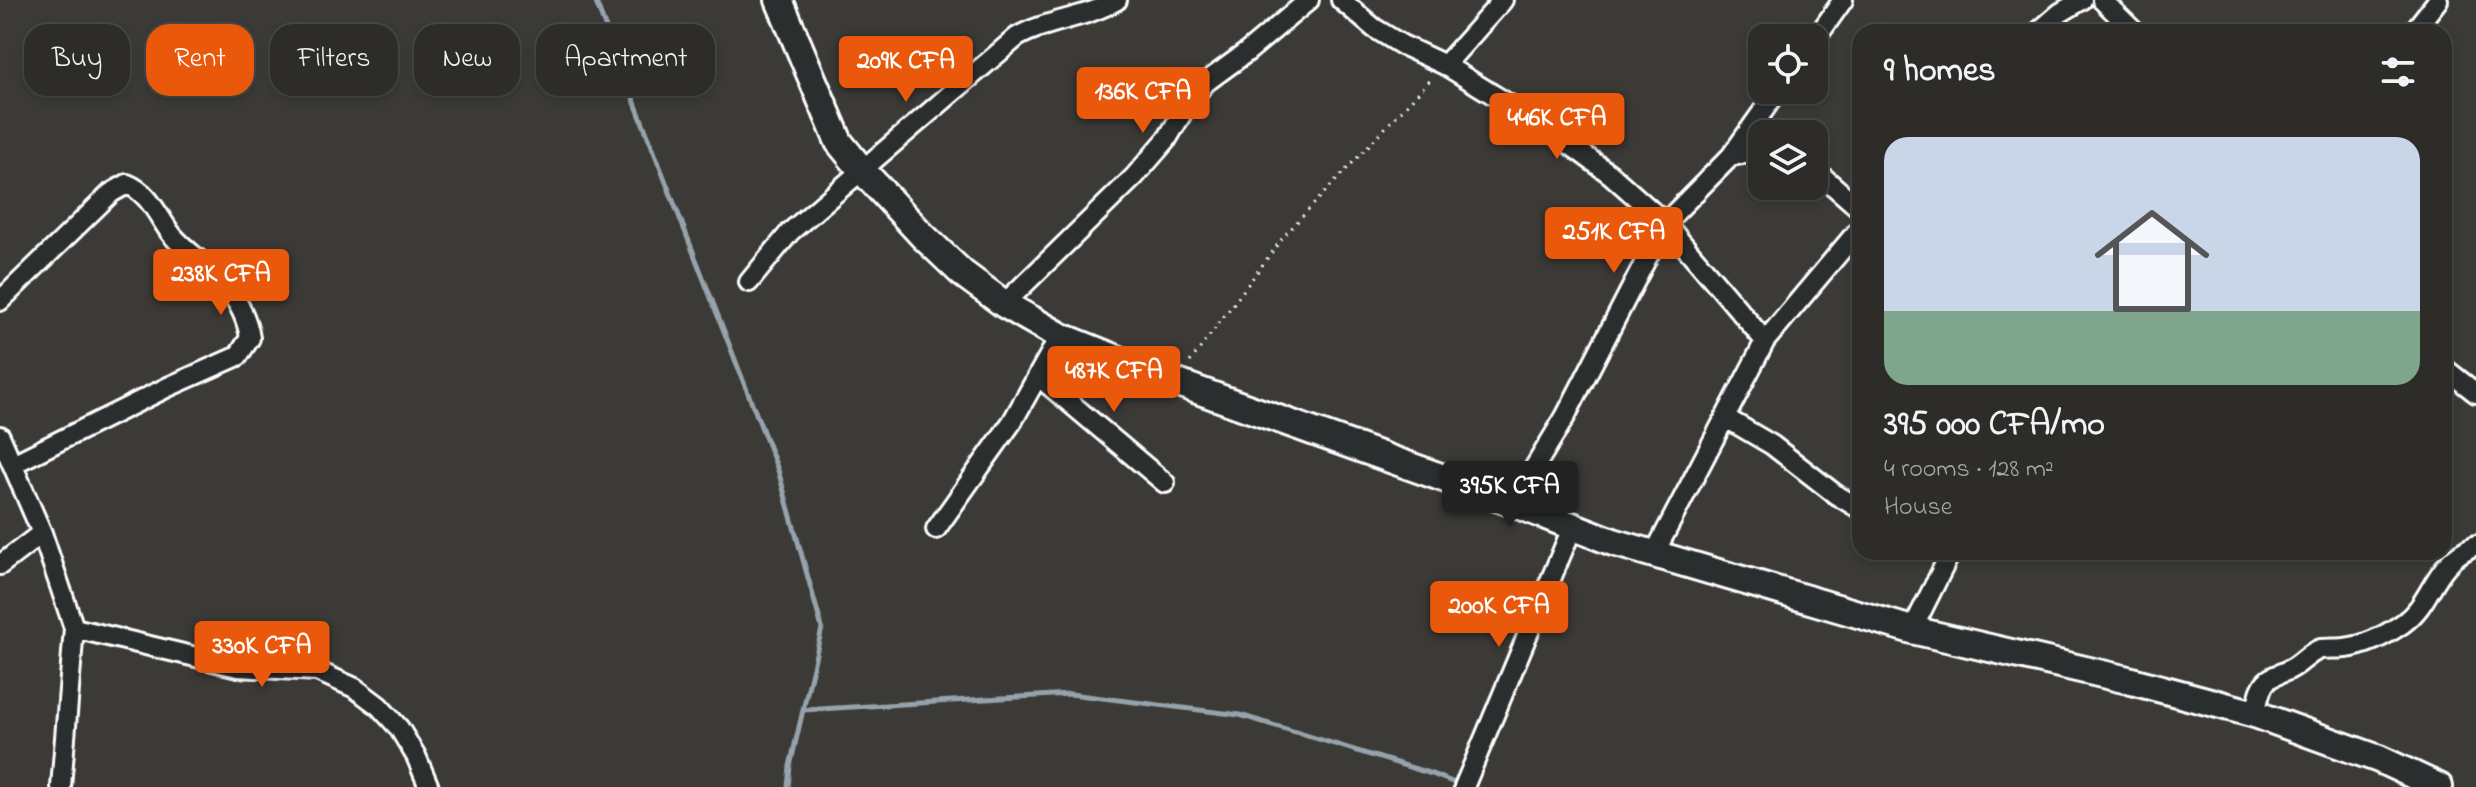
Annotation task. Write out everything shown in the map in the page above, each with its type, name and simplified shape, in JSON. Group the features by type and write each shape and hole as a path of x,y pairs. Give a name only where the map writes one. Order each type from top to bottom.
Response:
{"street":[{"path":"779,0 839,142 861,169 962,273 1004,304 1060,336 1175,382 1613,542 1912,630 2128,680 2255,714 2365,753 2439,787"},
{"path":"749,282 790,232 1017,37 1038,26 1099,10 1117,0"},
{"path":"1004,304 1134,177 1167,139 1187,105 1206,82 1309,0"},
{"path":"1341,0 1374,28 1445,65 1546,127 1610,174 1665,223 1765,341"},
{"path":"1445,65 1503,0"},
{"path":"1826,24 1843,0"},
{"path":"2047,24 2082,0"},
{"path":"2102,0 2127,24"},
{"path":"2419,24 2438,0"},
{"path":"1513,503 1565,417 1665,223 1731,156 1768,104"},
{"path":"1731,156 1748,153"},
{"path":"1828,181 1852,202"},
{"path":"0,301 111,193 127,184 139,189 171,234 224,284 247,319 250,338 238,356 13,464"},
{"path":"1654,554 1765,341 1852,238"},
{"path":"936,529 1012,422 1060,336"},
{"path":"2452,374 2476,393"},
{"path":"1038,376 1165,483"},
{"path":"1726,418 1772,445 1852,504"},
{"path":"0,436 42,533 74,628 61,787"},
{"path":"1464,787 1573,526"},
{"path":"0,565 42,533"},
{"path":"2452,559 2460,551 2476,545"},
{"path":"1912,630 1941,560"},
{"path":"2255,714 2262,688 2268,679 2299,665 2313,652 2348,648 2371,641 2402,623 2415,611 2440,570 2451,560"},
{"path":"74,628 238,667 317,671 355,688 379,706 399,728 416,756 429,787"}],"path":[{"path":"1175,382 1284,236 1445,65"}],"waterway":[{"path":"595,0 778,470 822,628 790,766 788,787"},
{"path":"803,710 1070,694 1240,715 1460,785"}]}
